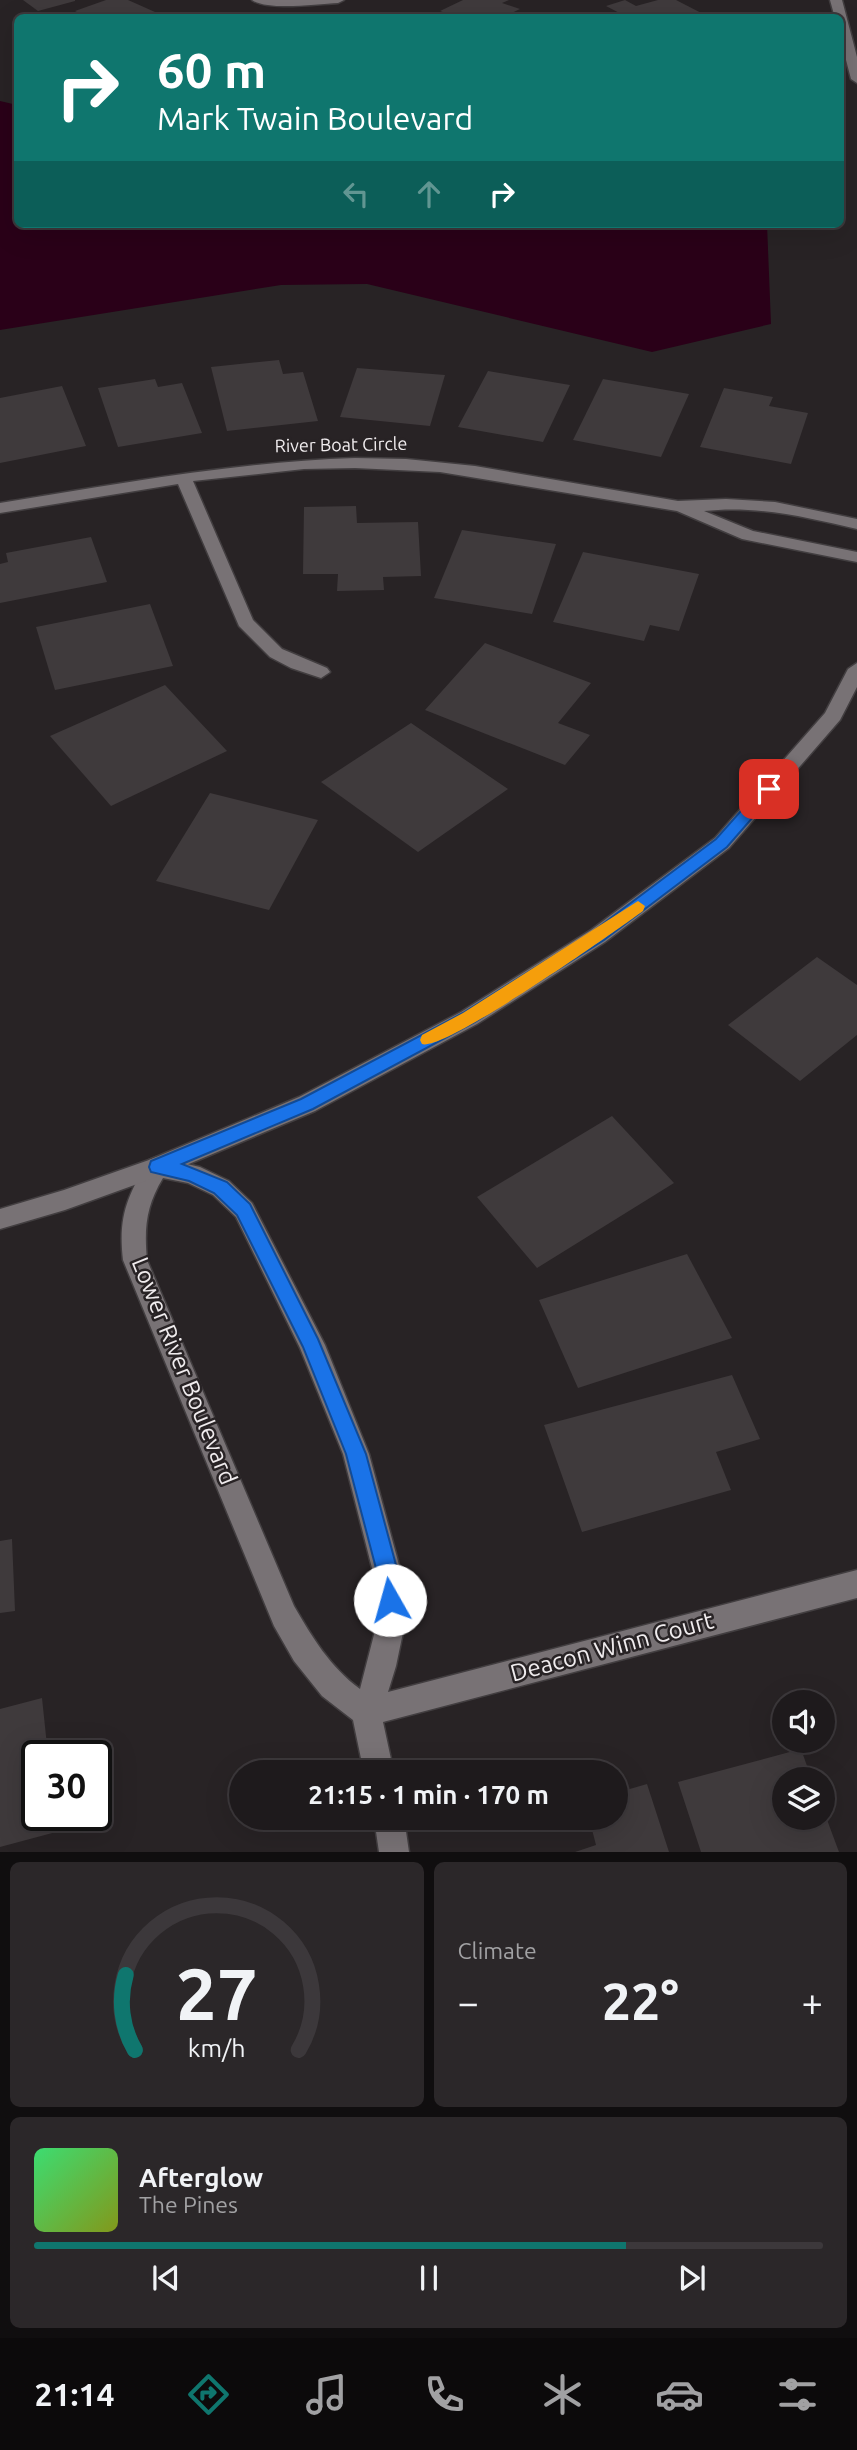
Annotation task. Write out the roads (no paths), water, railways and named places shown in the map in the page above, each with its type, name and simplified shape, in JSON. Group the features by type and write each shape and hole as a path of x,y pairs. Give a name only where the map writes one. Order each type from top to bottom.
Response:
{"street":[{"path":"258,0 338,0"},
{"path":"844,30 857,79"},
{"name":"River Boat Circle","path":"0,508 184,479 304,464 407,464 484,472 681,507 728,504 752,506 857,524"},
{"path":"184,479 245,622 276,653 321,672"},
{"name":"River Boat Circle","path":"681,507 748,535 857,557"},
{"path":"0,1219 65,1200 158,1167 258,1126 357,1079 469,1018 598,936 722,843 833,716 857,669"},
{"path":"158,1167 192,1174 220,1188 244,1210 312,1345 352,1443 388,1576 391,1623 382,1666 366,1712 376,1760"},
{"name":"Lower River Boulevard","path":"158,1167 139,1196 131,1227 135,1260 284,1616 304,1651 332,1686 366,1712"},
{"name":"Deacon Winn Court","path":"366,1712 857,1584"},
{"path":"391,1830 394,1852"}]}
